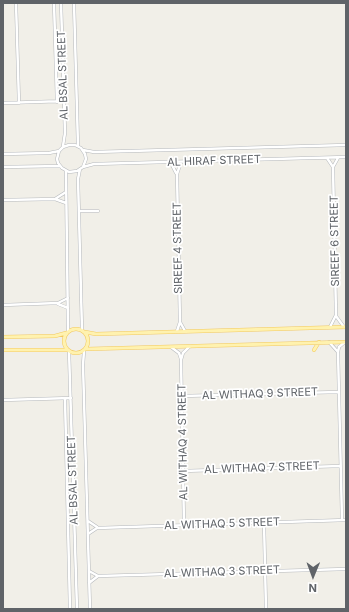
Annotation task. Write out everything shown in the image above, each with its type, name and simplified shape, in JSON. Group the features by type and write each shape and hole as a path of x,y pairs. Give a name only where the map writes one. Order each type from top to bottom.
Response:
{"main road":[{"path":"3,337 55,336 74,329 96,334 345,327"},
{"path":"84,331 89,341 85,350"},
{"path":"67,332 64,342 68,351"},
{"path":"314,350 319,342"},
{"path":"3,350 68,351 77,354 85,350 170,346 346,342"}],"street":[{"path":"16,3 19,103"},
{"path":"54,3 57,102"},
{"name":"AL BSAL STREET","path":"61,3 65,133 63,147"},
{"name":"AL BSAL STREET","path":"74,3 78,146"},
{"path":"3,103 64,101"},
{"path":"81,168 73,172 66,171 60,166 57,158 59,151 63,147 69,145 78,146 83,150 86,159 81,168 78,179 84,331"},
{"name":"AL HIRAF STREET","path":"83,150 88,152 116,152 346,145"},
{"path":"3,154 48,153 59,151"},
{"name":"AL HIRAF STREET","path":"81,168 94,164 346,157"},
{"name":"SIREEF 6 STREET","path":"327,158 333,168 336,315 330,328"},
{"path":"333,168 339,158"},
{"name":"SIREEF 4 STREET","path":"176,174 182,162"},
{"name":"SIREEF 4 STREET","path":"171,163 176,174 180,322 177,331"},
{"path":"3,167 60,166"},
{"path":"66,171 69,308 67,332"},
{"path":"55,199 66,192"},
{"path":"3,200 55,199 66,203"},
{"path":"79,211 98,211"},
{"path":"58,304 68,298"},
{"path":"3,305 58,304 69,308"},
{"path":"336,315 338,320 345,327"},
{"name":"SIREEF 4 STREET","path":"180,322 185,331"},
{"path":"329,342 338,352"},
{"path":"342,520 338,352 339,347 346,342"},
{"path":"170,346 179,353 181,360"},
{"path":"181,360 183,353 190,346"},
{"name":"AL BSAL STREET","path":"85,350 83,365 90,609"},
{"name":"AL BSAL STREET","path":"68,351 71,398 77,609"},
{"name":"AL WITHAQ 4 STREET","path":"181,360 184,525"},
{"name":"AL WITHAQ 9 STREET","path":"182,396 338,392"},
{"path":"65,398 70,609"},
{"path":"3,400 71,398"},
{"name":"AL WITHAQ 7 STREET","path":"183,471 340,466"},
{"name":"AL WITHAQ 5 STREET","path":"97,528 346,520"},
{"path":"88,521 97,528 88,534"},
{"path":"264,522 266,609"},
{"name":"AL WITHAQ 3 STREET","path":"98,576 346,569"},
{"path":"89,571 98,576 89,583"}]}
